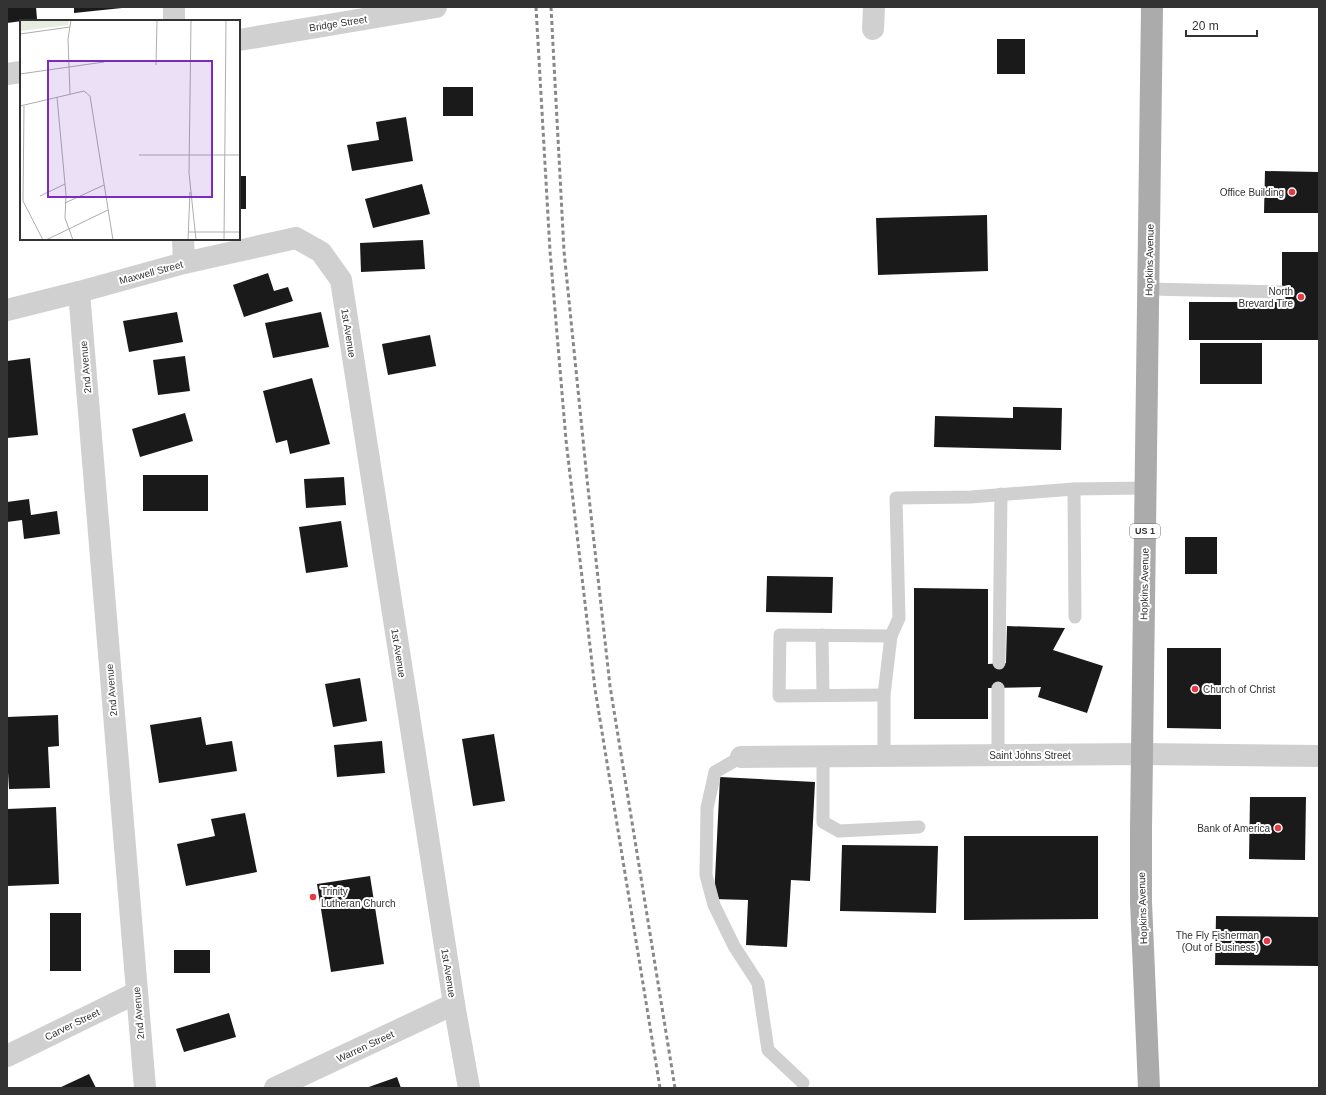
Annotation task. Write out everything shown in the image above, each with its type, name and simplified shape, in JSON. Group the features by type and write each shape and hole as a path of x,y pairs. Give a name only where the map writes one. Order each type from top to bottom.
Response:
{"main road":[{"name":"Hopkins Avenue","path":"1149,1088 1141,895 1152,7"}],"street":[{"path":"174,7 174,20"},
{"name":"Bridge Street","path":"240,40 436,7"},
{"path":"873,29 874,7"},
{"path":"7,74 20,72"},
{"name":"Maxwell Street","path":"7,310 184,263 296,238"},
{"name":"1st Avenue","path":"296,238 321,252 341,280 454,1004 469,1088"},
{"path":"183,240 184,263"},
{"name":"2nd Avenue","path":"79,292 145,1088"},
{"name":"Saint Johns Street","path":"741,757 1142,754 1319,756"},
{"name":"Carver Street","path":"7,1056 136,993"},
{"name":"Warren Street","path":"275,1088 454,1004"}],"lane":[{"path":"1148,289 1282,292"},
{"path":"884,756 884,695 890,636 898,618 896,498 971,497 1074,488 1145,488"},
{"path":"1074,488 1075,617"},
{"path":"999,663 1001,494"},
{"path":"884,695 779,696 780,635 890,636"},
{"path":"822,636 823,695"},
{"path":"998,688 998,755"},
{"path":"823,756 823,822 839,831 919,827"},
{"path":"741,757 715,772 707,808 706,875 714,905 734,946 758,983 768,1050 803,1083"}],"building":[{"path":"7,7 36,7 37,19 20,20 20,21 7,23"},
{"path":"74,7 122,7 122,8 74,13"},
{"path":"997,39 1025,39 1025,74 997,74"},
{"path":"443,87 473,87 473,116 443,116"},
{"path":"406,117 413,161 352,171 347,145 379,140 376,122"},
{"name":"Office Building","path":"1265,171 1319,172 1319,213 1264,213"},
{"path":"240,176 246,176 246,209 240,209"},
{"path":"422,184 430,214 373,228 365,199"},
{"path":"987,215 988,271 878,275 876,218"},
{"path":"423,240 425,269 361,272 360,243"},
{"name":"North Brevard Tire","path":"1282,252 1319,252 1319,340 1189,340 1189,302 1282,302"},
{"path":"268,273 274,291 288,287 293,301 244,317 233,285"},
{"path":"177,312 183,342 129,352 123,321"},
{"path":"321,312 329,347 273,358 265,323"},
{"path":"430,335 436,366 388,375 382,344"},
{"path":"1200,343 1262,343 1262,384 1200,384"},
{"path":"185,356 190,391 158,395 153,360"},
{"path":"30,358 38,435 7,438 7,361"},
{"path":"312,378 330,444 290,454 287,440 276,443 263,391"},
{"path":"1013,407 1062,408 1061,450 934,447 935,416 1013,418"},
{"path":"185,413 193,441 140,457 132,429"},
{"path":"143,475 208,475 208,511 143,511"},
{"path":"344,477 346,505 306,508 304,479"},
{"path":"29,499 31,515 57,511 60,534 24,539 22,520 7,522 7,502"},
{"path":"341,521 348,567 306,573 299,527"},
{"path":"1185,537 1217,537 1217,574 1185,574"},
{"path":"767,576 833,577 832,613 766,612"},
{"path":"914,588 988,589 988,664 1006,663 1007,626 1065,628 1053,650 1103,666 1087,713 1038,697 1041,687 988,688 988,719 914,719"},
{"path":"1167,648 1221,648 1221,729 1167,728"},
{"path":"360,678 367,721 333,727 325,684"},
{"path":"58,715 59,746 48,747 50,788 9,789 7,717"},
{"path":"201,717 206,745 232,741 237,771 159,783 150,725"},
{"path":"494,734 505,801 473,806 462,739"},
{"path":"382,741 385,773 337,777 334,745"},
{"path":"720,777 815,782 810,881 791,880 787,947 746,945 748,900 714,899"},
{"name":"Bank of America","path":"1250,797 1306,797 1305,860 1249,859"},
{"path":"56,807 59,884 7,886 7,809"},
{"path":"245,813 257,872 186,886 177,844 215,836 211,819"},
{"path":"964,836 1098,836 1098,919 964,920"},
{"path":"842,845 938,846 936,913 840,911"},
{"path":"370,876 384,964 331,972 317,884"},
{"path":"50,913 81,913 81,971 50,971"},
{"name":"The Fly Fisherman (Out of Business)","path":"1216,916 1319,917 1319,966 1215,965"},
{"path":"174,950 210,950 210,973 174,973"},
{"path":"229,1013 236,1037 184,1052 176,1029"},
{"path":"89,1074 96,1088 59,1088"},
{"path":"397,1077 401,1088 366,1088"}],"railway":[{"path":"536,7 550,251 566,440 595,689 660,1088"},
{"path":"551,7 564,251 610,686 675,1088"}],"place":[{"name":"Office Building","path":"1292,192"},
{"name":"North Brevard Tire","path":"1301,297"},
{"name":"Church of Christ","path":"1195,689"},
{"name":"Bank of America","path":"1278,828"},
{"name":"Trinity Lutheran Church","path":"313,897"},
{"name":"The Fly Fisherman (Out of Business)","path":"1267,941"}]}
